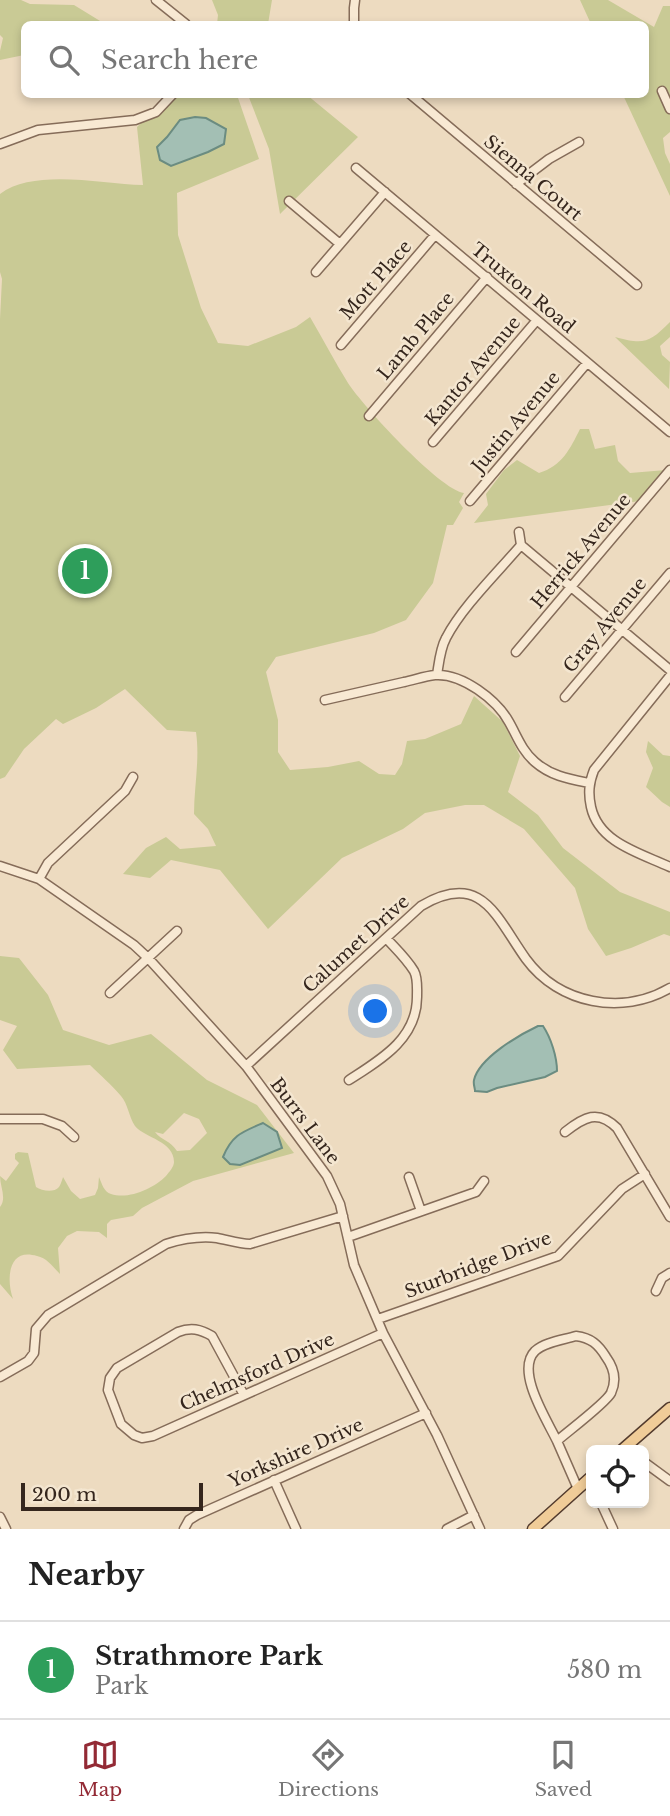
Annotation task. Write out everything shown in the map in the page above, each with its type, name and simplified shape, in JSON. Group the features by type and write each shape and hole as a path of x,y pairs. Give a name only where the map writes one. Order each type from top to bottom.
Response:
{"main road":[{"path":"629,1445 670,1408"},
{"path":"534,1528 586,1482"}],"street":[{"path":"156,0 182,21"},
{"path":"354,21 355,0"},
{"path":"662,91 670,109"},
{"path":"0,144 38,130 135,120 156,112 169,98"},
{"name":"Sienna Court","path":"414,98 637,285"},
{"path":"516,184 549,159 579,142"},
{"name":"Truxton Road","path":"356,168 670,432"},
{"path":"316,272 385,192"},
{"path":"289,201 340,244"},
{"name":"Mott Place","path":"341,345 435,235"},
{"name":"Lamb Place","path":"369,416 487,277"},
{"name":"Kantor Avenue","path":"433,442 537,320"},
{"name":"Justin Avenue","path":"470,502 587,363"},
{"name":"Herrick Avenue","path":"516,652 670,470"},
{"path":"519,532 521,545 670,670"},
{"path":"437,675 446,638 461,615 521,545"},
{"name":"Gray Avenue","path":"565,697 670,573"},
{"path":"325,700 437,675 456,679 481,692 499,709 533,761 563,778 589,783"},
{"path":"670,676 603,758 589,783 592,810 602,831 622,845 670,867"},
{"path":"39,879 48,863 125,791 133,777"},
{"name":"Burrs Lane","path":"0,866 39,879 134,945 148,958 246,1066 327,1176 340,1204 355,1265 383,1333 426,1412 480,1529"},
{"name":"Calumet Drive","path":"246,1066 421,906 437,896 449,893 477,897 491,906 532,966 548,981 569,994 587,1000 615,1003 639,1000 670,988"},
{"path":"110,993 177,931"},
{"path":"349,1080 390,1052 409,1031 418,1009 416,974 386,939"},
{"path":"565,1132 589,1117 600,1116 611,1122 670,1217"},
{"path":"0,1119 43,1119 62,1126 74,1137"},
{"name":"Sturbridge Drive","path":"378,1320 558,1256 622,1189 645,1174"},
{"path":"409,1177 421,1211"},
{"path":"348,1237 477,1192 485,1181"},
{"path":"0,1377 28,1361 34,1353 36,1329 48,1315 166,1244 198,1237 250,1244 343,1216"},
{"path":"656,1291 662,1278 670,1273"},
{"name":"Chelmsford Drive","path":"244,1395 212,1336 196,1329 178,1332 117,1368 110,1378 107,1390 121,1424 142,1438 153,1436 383,1333"},
{"path":"557,1441 610,1395 614,1382 614,1369 596,1342 586,1338 576,1336 542,1346 534,1352 527,1370 529,1382 578,1489"},
{"name":"Yorkshire Drive","path":"184,1529 189,1520 197,1514 426,1412"},
{"path":"649,1466 670,1481"},
{"path":"274,1480 296,1529"},
{"path":"603,1508 613,1529"},
{"path":"447,1529 474,1515"},
{"path":"0,1517 6,1529"}],"green space":[{"path":"0,0 74,5 100,21 21,21 21,56 0,60 3,38 0,35"},
{"path":"212,0 272,0 268,21 217,21 218,15"},
{"path":"580,0 608,0 644,21 590,21"},
{"path":"663,6 670,6 670,132 663,138 670,164 670,196 624,98 649,98 649,24 654,27"},
{"path":"167,98 238,98 259,159 177,193 178,235 201,308 218,343 248,346 296,327 310,317 348,383 369,409 420,463 438,478 464,493 459,502 463,508 453,525 447,525 433,583 406,620 374,633 276,657 266,672 278,720 278,752 290,770 359,761 379,774 395,775 402,764 407,741 425,739 461,724 474,696 503,722 520,756 508,792 538,815 563,848 620,892 670,912 670,936 664,934 606,956 588,929 575,888 524,829 484,805 465,805 425,813 403,829 342,858 268,929 220,870 171,860 150,878 123,874 146,848 166,837 180,849 216,846 208,829 194,814 196,732 167,730 125,689 96,708 63,724 56,719 24,749 5,777 0,779 0,194 14,186 49,179 143,185 137,127","holes":["195,117 223,145 172,166 167,137 181,120"]},
{"path":"249,98 311,98 358,137 280,214 269,149"},
{"path":"670,322 670,337 660,346 662,355 670,362 669,389 615,337 633,341 646,340"},
{"path":"580,429 589,429 595,449 615,445 618,461 630,473 666,470 640,501 474,523 488,505 486,494 504,470 517,460 539,473 547,470 564,456"},
{"path":"648,741 663,755 670,756 670,807 646,787 653,768 646,752"},
{"path":"0,956 19,958 48,995 63,1030 109,1045 151,1034 207,1080 257,1105 294,1153 193,1181 142,1208 133,1216 111,1220 107,1224 107,1238 99,1232 77,1231 67,1236 58,1248 60,1274 41,1257 27,1254 20,1256 15,1260 10,1274 13,1299 0,1284 0,1207 3,1196 0,1176 6,1181 19,1163 15,1154 28,1153 36,1187 45,1190 57,1189 63,1177 71,1191 80,1199 95,1195 99,1177 105,1190 111,1194 141,1192 166,1176 174,1162 169,1149 135,1126 121,1096 90,1065 17,1069 3,1050 17,1026 0,1020","holes":["184,1113 199,1119 207,1133 190,1150 177,1151 155,1132 163,1134"]}],"shaded area":[{"path":"206,118 226,129 224,144 171,166 160,160 157,147 180,120"},
{"path":"538,1026 543,1026 549,1036 557,1071 545,1077 487,1092 475,1091 474,1080 483,1064 511,1041"},
{"path":"263,1123 277,1132 282,1148 240,1165 230,1164 223,1157 234,1139"}],"place":[{"name":"Strathmore Park","path":"85,571"}]}
